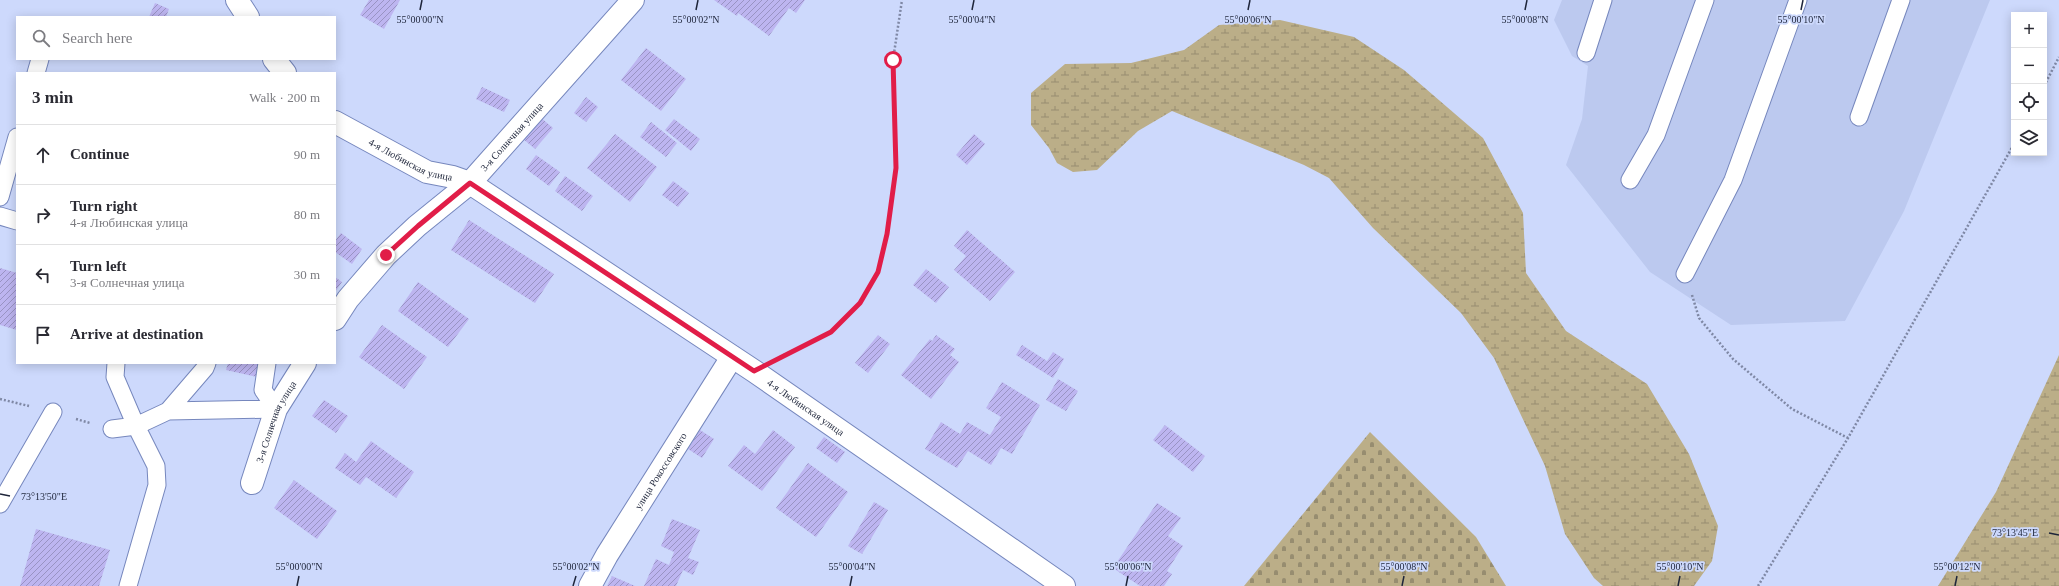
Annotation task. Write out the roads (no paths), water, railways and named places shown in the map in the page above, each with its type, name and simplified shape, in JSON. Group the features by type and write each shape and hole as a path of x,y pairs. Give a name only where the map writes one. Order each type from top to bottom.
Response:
{"street":[{"path":"237,0 247,16"},
{"name":"3-я Солнечная улица","path":"336,317 348,299 386,255 470,183 633,0"},
{"path":"275,60 284,72"},
{"name":"4-я Любинская улица","path":"336,123 427,172 453,177 470,183 754,371 1064,586"},
{"name":"улица Рокоссовского","path":"590,586 607,555 732,357"},
{"name":"3-я Солнечная улица","path":"252,483 276,409 304,364"}],"lane":[{"path":"1586,53 1603,0"},
{"path":"1630,180 1656,135 1704,0"},
{"path":"1685,274 1733,180 1798,0"},
{"path":"1859,117 1901,0"},
{"path":"36,72 40,60"},
{"path":"0,197 16,141"},
{"path":"0,216 16,222"},
{"path":"116,364 115,377 136,426 156,466 157,485 128,586"},
{"path":"168,411 205,368 207,364"},
{"path":"267,364 263,390 276,409"},
{"path":"112,429 136,426 168,411 276,409"},
{"path":"0,504 53,412"}]}
